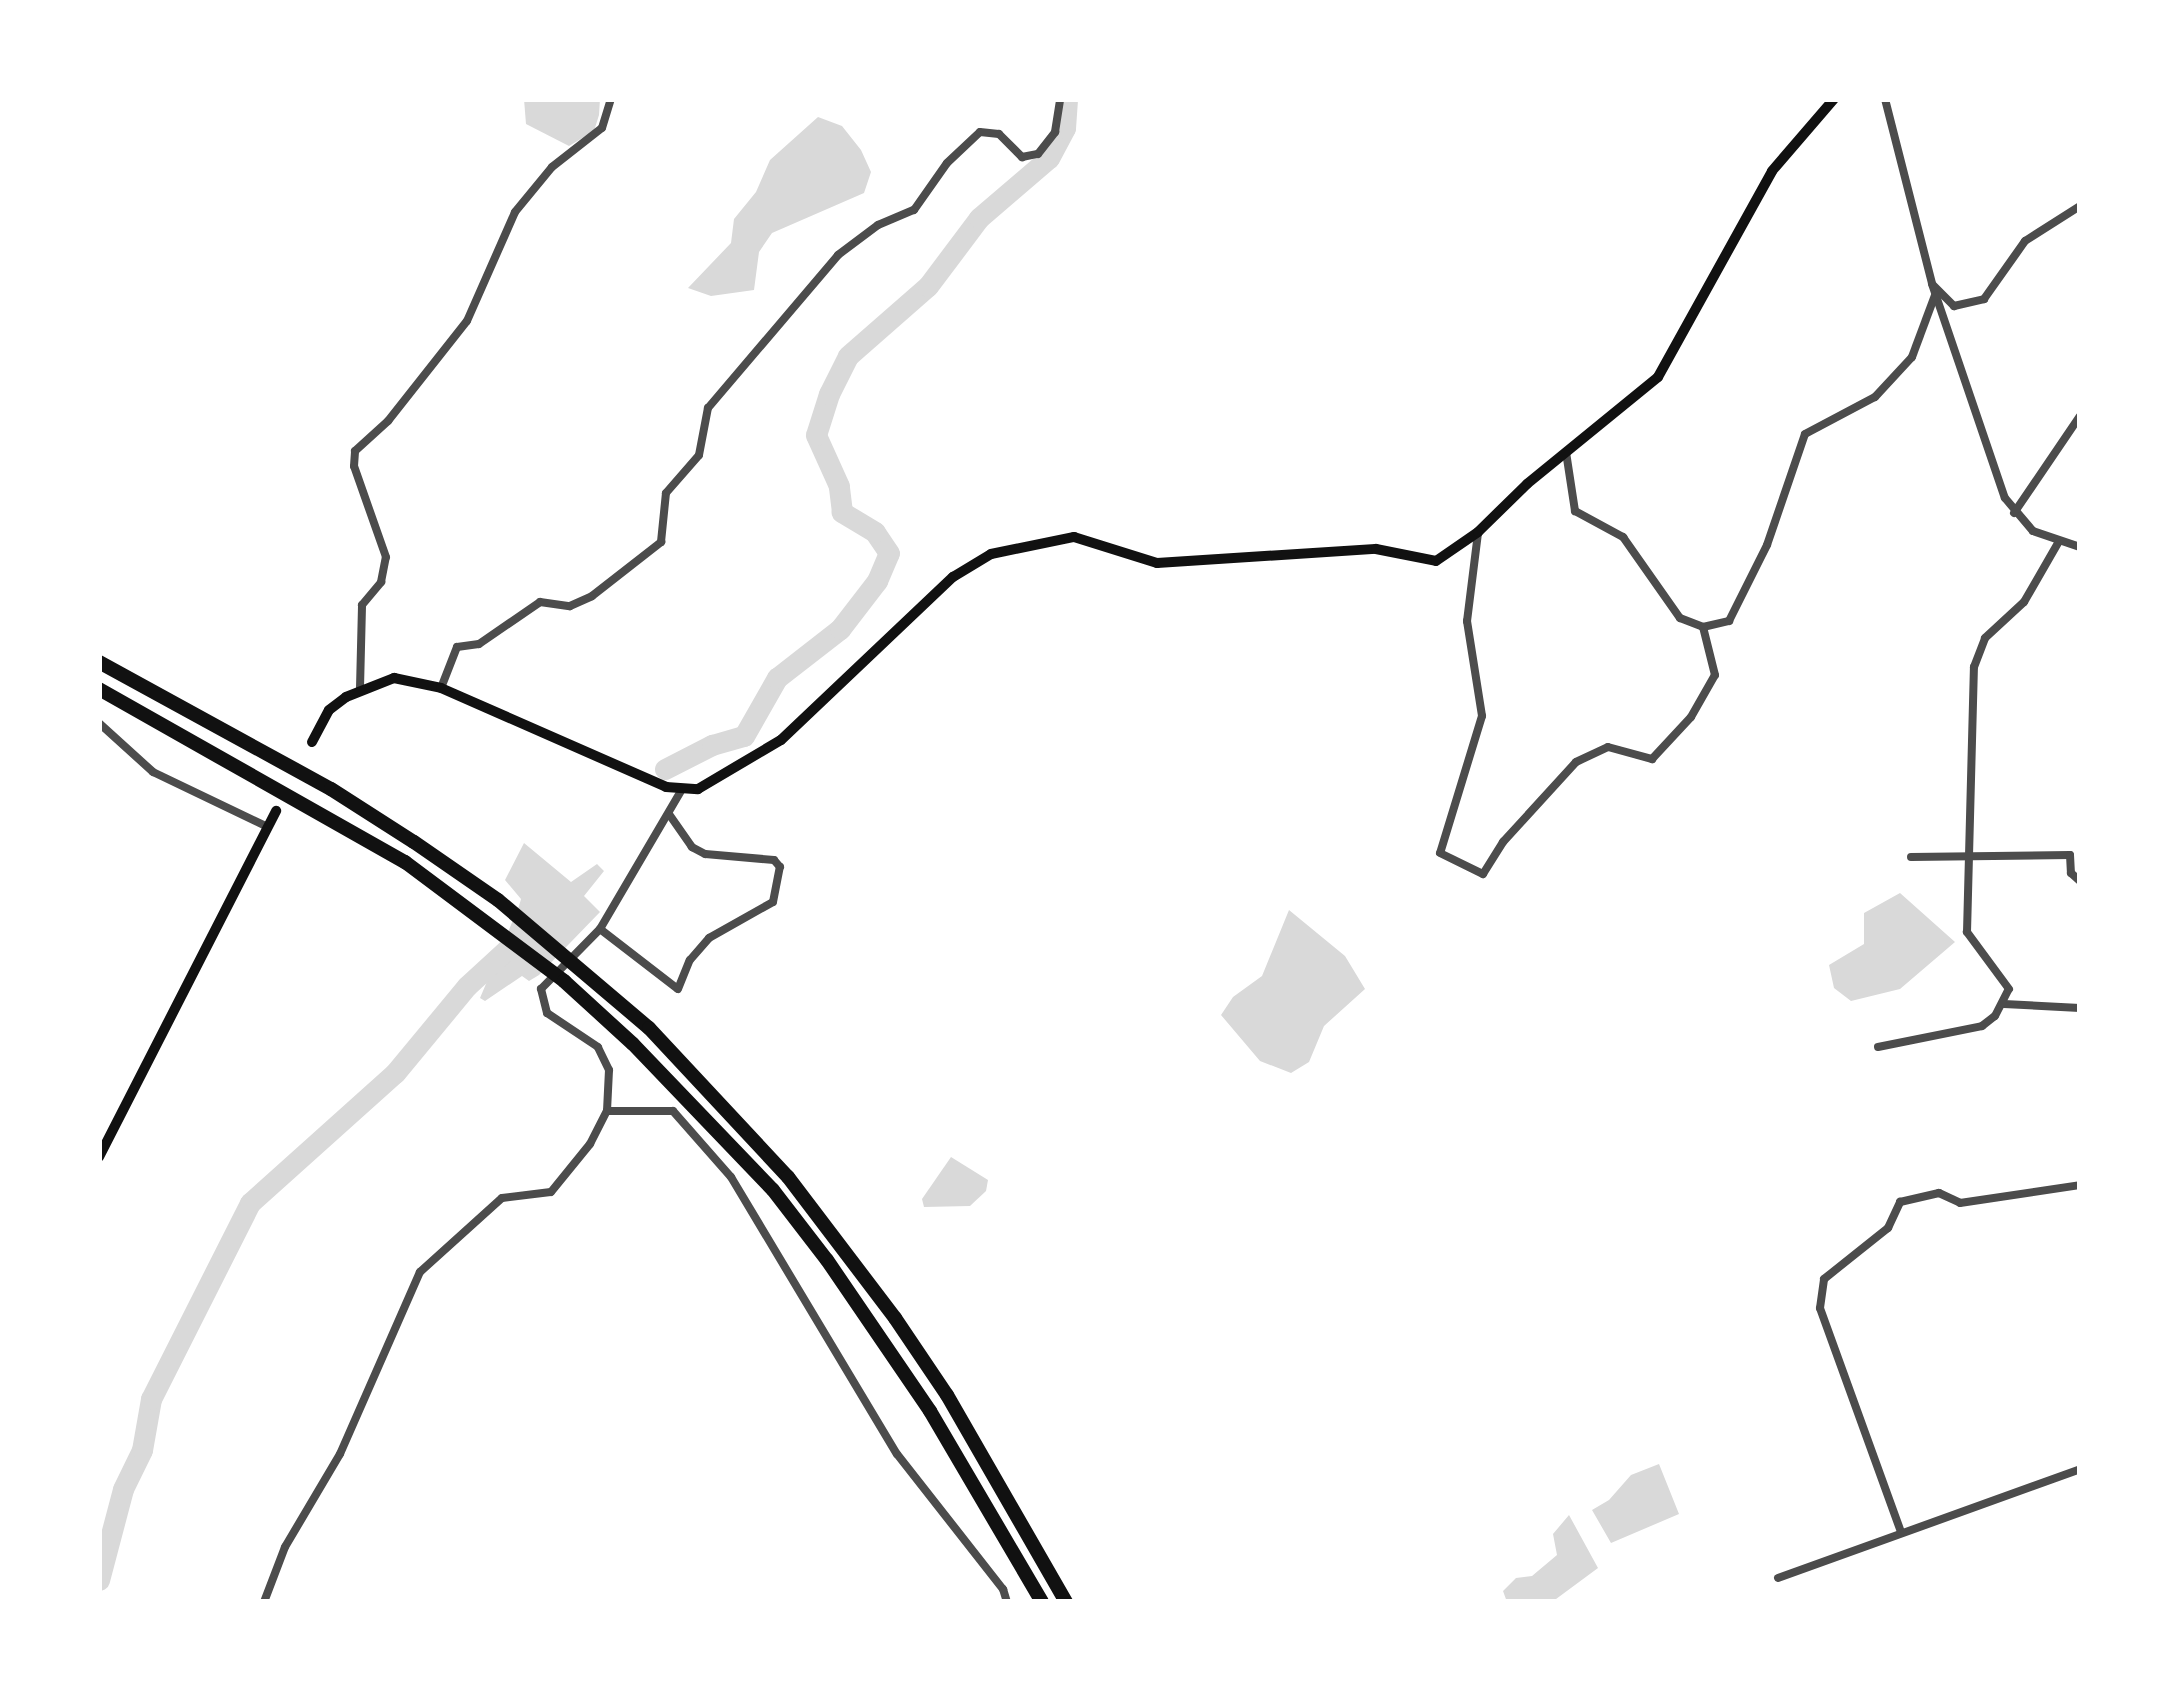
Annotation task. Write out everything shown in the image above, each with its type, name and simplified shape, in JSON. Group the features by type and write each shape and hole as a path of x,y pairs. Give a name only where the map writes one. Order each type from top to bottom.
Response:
{"highway":[{"path":"99,662 331,789 498,900 579,966 730,1109 829,1229 946,1395 1066,1602"},
{"path":"99,689 319,809 487,920 564,981 714,1126 827,1260 931,1412 1042,1602"}],"main road":[{"path":"312,742 329,710 360,688 394,678 441,688 681,791 722,779 781,740 952,577 992,554 1074,537 1157,563 1376,549 1436,560 1478,532 1658,377 1772,171 1834,99"},
{"path":"99,1156 276,811"}],"street":[{"path":"360,688 362,605 381,582 386,557 354,466 355,451 388,421 460,329 515,212 552,167 602,128 611,99"},
{"path":"441,688 457,647 479,644 540,602 570,607 592,596 661,542 666,493 699,455 708,408 838,254 878,225 914,210 947,163 980,133 999,134 1022,157 1038,154 1055,132 1060,99"},
{"path":"1885,99 1933,290 2013,513 2058,543 2080,547"},
{"path":"1933,290 1954,306 1984,299 2025,241 2080,206"},
{"path":"1566,452 1575,511 1623,537 1680,618 1702,627 1729,621 1767,545 1805,434 1875,397 1912,357 1933,290"},
{"path":"2013,513 2080,416"},
{"path":"1478,532 1467,621 1482,716 1440,853 1484,874 1503,842 1576,762 1608,747 1652,759 1690,717 1714,675 1702,627"},
{"path":"1878,1047 1982,1026 2003,1004 2009,989 1967,932 1974,667 1985,638 2024,602 2058,543"},
{"path":"99,723 153,772 268,827"},
{"path":"264,1602 286,1547 340,1454 420,1272 502,1198 551,1192 590,1144 607,1111 609,1070 598,1046 556,1022 541,1002 546,979 600,929 681,791"},
{"path":"600,929 678,989 690,960 709,938 773,902 780,867 774,860 705,854 692,847 669,814"},
{"path":"1911,857 1970,852 2070,855 2071,873 2080,881"},
{"path":"2003,1004 2080,1007"},
{"path":"607,1111 673,1111 731,1178 897,1454 1003,1589 1007,1602"},
{"path":"1901,1532 1820,1308 1824,1279 1888,1228 1900,1202 1939,1193 1960,1203 2080,1185"},
{"path":"1778,1578 2080,1469"}],"shaded area":[{"path":"524,99 600,99 594,131 569,146 526,124"},
{"path":"818,117 842,126 861,150 871,172 864,193 772,233 759,252 754,290 711,296 688,288 731,243 734,219 756,192 770,160"},
{"path":"524,843 571,882 597,864 604,871 584,896 600,912 539,975 529,981 522,976 485,1001 480,998 521,899 505,880"},
{"path":"1900,893 1955,942 1900,989 1851,1001 1834,988 1829,965 1864,944 1864,913"},
{"path":"1289,910 1345,956 1365,989 1324,1026 1309,1062 1291,1073 1260,1061 1221,1015 1233,997 1262,976"},
{"path":"951,1157 988,1180 986,1191 970,1206 924,1207 922,1199"},
{"path":"1659,1464 1679,1514 1611,1543 1592,1510 1609,1500 1631,1475"},
{"path":"1569,1515 1598,1568 1552,1602 1507,1602 1503,1591 1516,1578 1532,1576 1557,1555 1553,1534"}],"waterway":[{"path":"665,769 712,745 744,736 777,678 840,629 877,581 889,553 875,532 842,512 839,486 816,435 829,394 848,356 928,286 979,218 1049,158 1065,128 1067,99"},
{"path":"99,1580 123,1489 142,1450 151,1399 250,1203 395,1073 467,986 517,940"}]}
